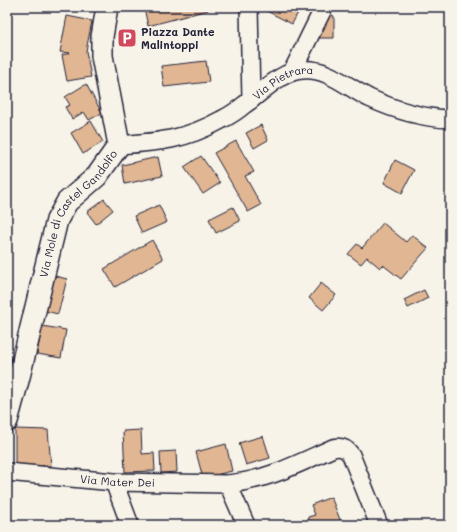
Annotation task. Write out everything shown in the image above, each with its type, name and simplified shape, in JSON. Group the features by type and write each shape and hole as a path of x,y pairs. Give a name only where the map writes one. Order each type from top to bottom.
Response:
{"street":[{"name":"Via Mole di Castel Gandolfo","path":"7,421 57,220 67,202 97,176 119,146 102,56 102,37 107,7"},
{"path":"249,7 251,100"},
{"path":"292,72 324,7"},
{"name":"Via Pietrara","path":"119,146 168,140 186,136 221,120 273,83 292,72 307,69 331,76 384,105 417,115 450,119"},
{"name":"Via Mater Dei","path":"7,472 114,482 228,484 267,477 333,448 343,447 351,455 379,525"},
{"path":"114,482 130,525"},
{"path":"228,484 246,525"}],"building":[{"path":"207,7 208,10 148,26 144,8"},
{"path":"259,7 301,7 292,24"},
{"path":"326,13 334,16 334,38 315,38"},
{"path":"67,16 92,21 86,51 91,77 67,81 62,55 70,53 60,52"},
{"path":"206,61 209,82 164,87 161,66"},
{"path":"86,84 102,113 89,120 84,112 72,119 65,107 70,105 65,97"},
{"path":"91,121 103,142 83,154 71,133"},
{"path":"261,125 268,140 254,148 246,133"},
{"path":"236,141 254,172 245,176 261,205 248,212 214,153"},
{"path":"201,156 220,183 203,194 184,167"},
{"path":"158,157 162,176 125,184 122,165"},
{"path":"395,160 414,170 402,193 384,183"},
{"path":"104,199 113,210 96,224 87,212"},
{"path":"159,205 167,222 142,233 134,216"},
{"path":"233,207 240,221 216,233 209,219"},
{"path":"383,223 406,242 412,235 428,248 401,279 383,265 380,268 367,257 361,264 348,254 357,244 362,248"},
{"path":"152,240 163,259 115,287 104,269"},
{"path":"55,276 67,279 58,314 45,311"},
{"path":"321,283 336,295 323,310 309,298"},
{"path":"424,290 428,298 408,308 404,300"},
{"path":"42,326 66,330 61,358 37,354"},
{"path":"15,429 48,430 51,466 15,465"},
{"path":"141,430 142,454 154,453 155,471 125,472 123,431"},
{"path":"263,436 270,458 246,465 239,443"},
{"path":"226,444 232,471 203,478 196,452"},
{"path":"176,451 177,472 161,473 160,452"},
{"path":"331,497 341,522 334,525 311,525 308,517 315,515 311,505"}],"place":[{"name":"Piazza Dante Malintoppi","path":"127,38"}]}
